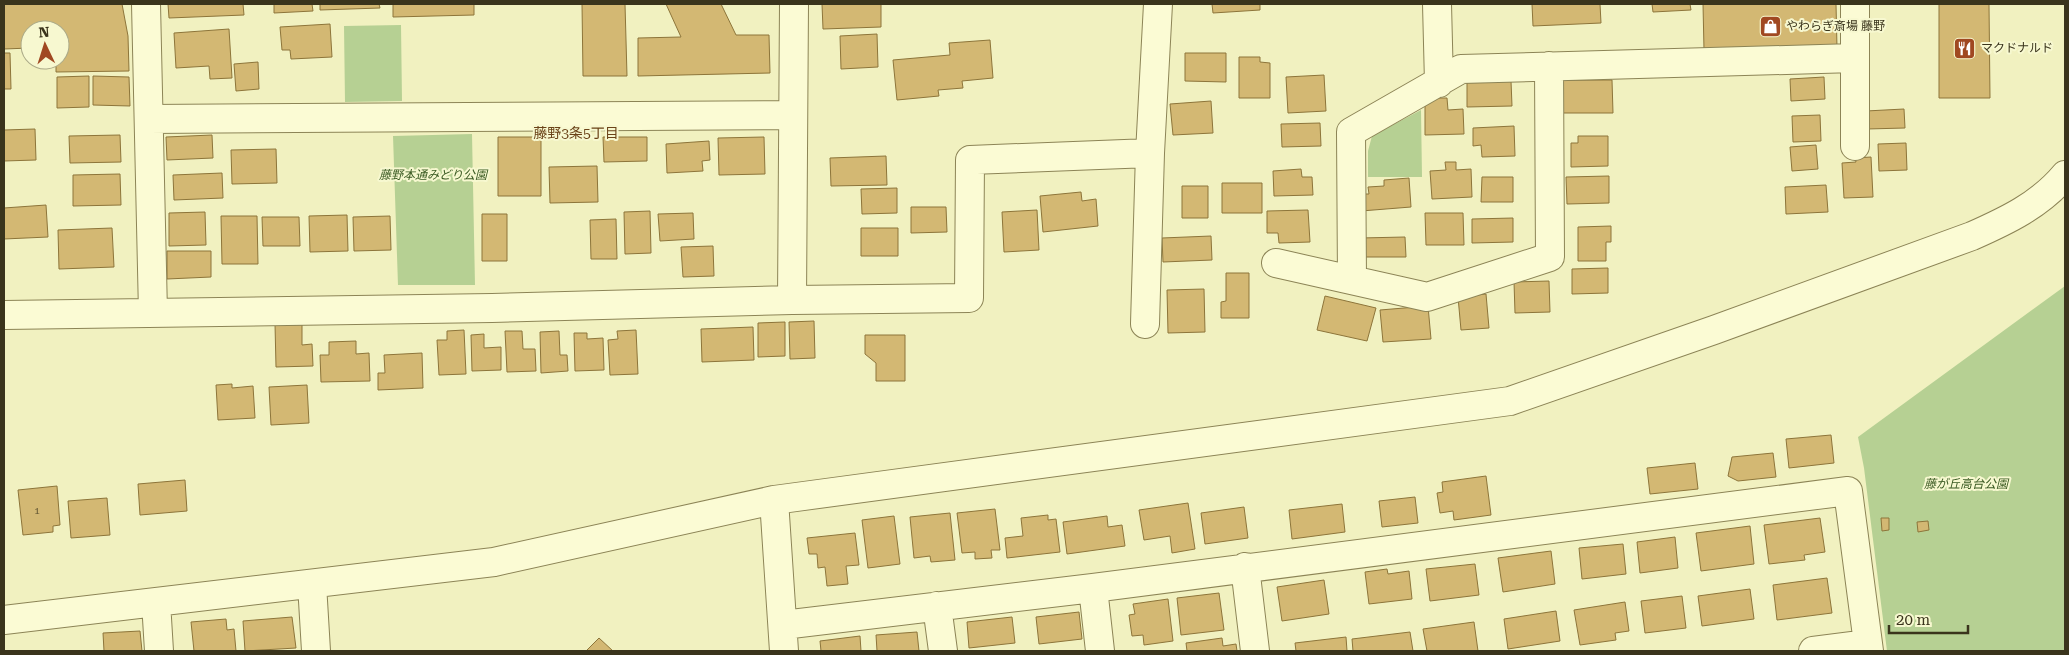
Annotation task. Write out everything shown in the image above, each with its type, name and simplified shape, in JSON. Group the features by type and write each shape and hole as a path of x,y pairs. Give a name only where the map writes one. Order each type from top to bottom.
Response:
{"street":[{"path":"146,4 153,313"},
{"path":"792,300 794,4"},
{"path":"1146,324 1150,153 1158,4"},
{"path":"1437,4 1438,82"},
{"path":"1855,4 1855,146"},
{"path":"1352,280 1351,132 1461,69 1854,58"},
{"path":"1276,262 1427,297 1550,257 1549,66"},
{"path":"149,119 793,115"},
{"path":"4,315 492,308 792,300 969,298 970,160 1150,153"},
{"path":"4,620 494,562 774,500 1510,401 1714,330 1972,236 2011,219 2042,198 2065,175"},
{"path":"783,625 1093,588 1848,491 1868,648 1812,651"},
{"path":"774,500 784,651"},
{"path":"1245,567 1255,651"},
{"path":"312,584 316,651"},
{"path":"1093,588 1100,651"},
{"path":"156,602 160,651"},
{"path":"937,606 943,651"}],"green space":[{"path":"401,25 402,101 345,102 344,26"},
{"path":"1421,110 1422,177 1368,177 1368,151 1372,136"},
{"name":"藤野本通みどり公園","path":"472,134 475,285 398,285 393,136"},
{"name":"藤が丘高台公園","path":"2065,286 2065,651 1887,651 1864,468 1858,437"}],"building":[{"path":"4,4 122,4 128,36 129,71 56,72 56,70 70,70 70,20 20,20 20,48 4,49"},
{"path":"168,4 243,4 244,15 169,18"},
{"path":"274,4 312,4 313,11 274,13"},
{"path":"320,4 379,4 380,8 320,10"},
{"path":"393,4 474,4 474,15 393,17"},
{"path":"582,4 625,4 627,76 583,76"},
{"path":"666,4 721,4 736,35 769,35 770,73 638,76 638,38 681,37"},
{"path":"822,4 881,4 881,27 823,29"},
{"path":"1212,4 1260,4 1260,10 1213,13"},
{"path":"1532,4 1600,4 1601,23 1533,26"},
{"path":"1652,4 1690,4 1691,10 1653,12"},
{"name":"やわらぎ斎場 藤野","path":"1703,4 1836,4 1837,48 1704,50"},
{"path":"1939,4 1989,4 1990,98 1939,98"},
{"path":"330,24 332,57 291,59 290,50 282,50 280,27"},
{"path":"229,29 232,78 210,79 209,66 176,68 174,33"},
{"path":"877,34 878,67 841,69 840,36"},
{"path":"990,40 993,78 962,81 963,88 938,90 939,96 897,100 893,60 950,55 949,43"},
{"path":"4,53 10,53 11,89 4,89"},
{"path":"1185,53 1226,53 1226,82 1185,81"},
{"path":"1239,57 1260,57 1260,62 1270,63 1270,98 1239,98"},
{"path":"258,62 259,89 236,91 234,64"},
{"path":"1324,75 1326,111 1288,113 1286,77"},
{"path":"89,76 89,107 57,108 57,77"},
{"path":"93,76 129,77 130,106 93,105"},
{"path":"1824,77 1825,99 1791,101 1790,79"},
{"path":"1562,80 1612,80 1613,113 1563,113"},
{"path":"1511,81 1512,106 1467,107 1467,82"},
{"path":"1425,98 1447,98 1448,110 1463,109 1464,134 1425,135"},
{"path":"1211,101 1213,133 1173,135 1170,104"},
{"path":"1904,109 1905,128 1867,129 1866,111"},
{"path":"1820,115 1821,141 1793,142 1792,116"},
{"path":"1320,123 1321,146 1282,147 1281,124"},
{"path":"1514,126 1515,156 1482,157 1481,145 1473,146 1473,128"},
{"path":"35,129 36,160 4,161 4,130"},
{"path":"120,135 121,162 70,163 69,136"},
{"path":"212,135 213,158 167,160 166,137"},
{"path":"1578,136 1608,136 1608,166 1571,167 1571,143 1578,143"},
{"path":"498,137 541,137 541,196 498,196"},
{"path":"603,137 647,137 647,161 604,162"},
{"path":"764,137 765,174 719,175 718,138"},
{"path":"709,141 710,160 702,161 703,171 667,173 666,144"},
{"path":"1906,143 1907,170 1879,171 1878,144"},
{"path":"1816,145 1818,169 1792,171 1790,147"},
{"path":"276,149 277,183 232,184 231,150"},
{"path":"886,156 887,185 831,186 830,158"},
{"path":"1871,157 1873,197 1844,198 1842,163 1856,162 1855,158"},
{"path":"1445,162 1456,162 1456,170 1471,169 1472,197 1432,199 1430,171 1446,170"},
{"path":"597,166 598,202 550,203 549,167"},
{"path":"1301,169 1302,177 1312,177 1313,195 1274,196 1273,171"},
{"path":"222,173 223,198 174,200 173,175"},
{"path":"120,174 121,205 73,206 73,175"},
{"path":"1609,176 1609,203 1567,204 1566,177"},
{"path":"1482,177 1513,177 1513,202 1481,202"},
{"path":"1409,178 1411,207 1361,211 1360,194 1369,194 1368,187 1384,186 1384,180"},
{"path":"1222,183 1262,183 1262,213 1222,213"},
{"path":"1826,185 1828,212 1786,214 1785,187"},
{"path":"1182,186 1208,186 1208,218 1182,218"},
{"path":"897,188 897,213 862,214 861,189"},
{"path":"1081,192 1082,201 1096,199 1098,226 1043,232 1040,196"},
{"path":"46,205 48,237 4,239 4,208"},
{"path":"911,207 946,207 947,232 911,233"},
{"path":"1037,210 1039,250 1004,252 1002,212"},
{"path":"1308,210 1310,242 1279,243 1278,233 1267,233 1267,211"},
{"path":"650,211 651,253 625,254 624,212"},
{"path":"205,212 206,245 169,246 169,213"},
{"path":"693,213 694,239 660,241 658,214"},
{"path":"1425,213 1463,213 1464,245 1426,245"},
{"path":"482,214 507,214 507,261 482,261"},
{"path":"347,215 348,251 310,252 309,216"},
{"path":"221,216 257,216 258,264 222,264"},
{"path":"390,216 391,250 354,251 353,217"},
{"path":"262,217 299,217 300,246 263,246"},
{"path":"1513,218 1513,242 1472,243 1472,219"},
{"path":"616,219 617,259 591,259 590,220"},
{"path":"1611,226 1611,242 1606,242 1606,261 1578,261 1578,227"},
{"path":"112,228 114,267 59,269 58,230"},
{"path":"861,228 898,228 898,256 861,256"},
{"path":"1211,236 1212,260 1163,262 1162,238"},
{"path":"1405,237 1406,257 1360,257 1360,238"},
{"path":"713,246 714,276 683,277 681,247"},
{"path":"167,251 211,251 211,277 167,279"},
{"path":"1608,268 1608,293 1572,294 1572,269"},
{"path":"1226,273 1249,273 1249,318 1221,318 1221,302 1226,301"},
{"path":"1549,281 1550,312 1515,313 1514,282"},
{"path":"1204,289 1205,332 1168,333 1167,290"},
{"path":"1486,294 1489,328 1461,330 1458,297"},
{"path":"1325,296 1376,308 1367,341 1317,330"},
{"path":"1428,306 1431,339 1383,342 1380,310"},
{"path":"814,321 815,358 790,359 789,322"},
{"path":"785,322 785,356 758,357 758,323"},
{"path":"302,323 302,345 312,344 313,366 276,367 275,324"},
{"path":"753,327 754,360 702,362 701,329"},
{"path":"464,330 466,374 439,375 437,340 447,340 447,331"},
{"path":"636,330 638,374 610,375 608,340 618,339 617,331"},
{"path":"505,331 522,331 523,349 535,349 536,371 507,372"},
{"path":"559,331 560,355 567,355 568,371 541,373 540,332"},
{"path":"574,333 587,333 587,339 603,338 604,370 575,371"},
{"path":"484,334 484,348 501,347 501,370 472,371 471,335"},
{"path":"865,335 905,335 905,381 876,381 876,363 865,354"},
{"path":"356,341 356,354 369,353 370,381 321,382 320,355 329,355 329,342"},
{"path":"422,353 423,388 378,390 378,373 385,373 384,355"},
{"path":"232,384 232,388 253,386 255,418 218,420 216,385"},
{"path":"307,385 309,423 271,425 269,387"},
{"path":"1831,435 1834,463 1789,468 1786,439"},
{"path":"1773,453 1776,477 1738,481 1728,476 1732,457"},
{"path":"1695,463 1698,489 1650,494 1647,468"},
{"path":"1486,476 1491,515 1454,520 1453,511 1440,513 1437,493 1443,492 1442,482"},
{"path":"185,480 187,511 140,515 138,484"},
{"path":"57,486 60,525 53,526 53,532 23,535 18,490"},
{"path":"1415,497 1418,523 1382,527 1379,501"},
{"path":"107,498 110,535 71,538 68,501"},
{"path":"1188,503 1195,549 1172,553 1170,536 1144,540 1139,510"},
{"path":"1342,504 1345,532 1292,539 1289,510"},
{"path":"1244,507 1248,538 1205,544 1201,513"},
{"path":"995,509 1000,550 991,550 992,558 975,559 975,552 962,553 957,513"},
{"path":"950,513 955,560 931,562 930,556 914,558 910,517"},
{"path":"1048,515 1048,520 1056,519 1060,552 1007,558 1005,538 1023,536 1021,518"},
{"path":"894,516 900,564 868,568 862,520"},
{"path":"1107,516 1108,527 1122,525 1125,546 1067,554 1063,522"},
{"path":"1820,518 1825,552 1804,555 1805,560 1769,564 1764,525"},
{"path":"1881,518 1889,518 1889,530 1882,531"},
{"path":"1928,521 1929,530 1918,532 1917,522"},
{"path":"1750,526 1754,564 1701,571 1696,533"},
{"path":"855,533 859,565 846,566 848,584 827,586 825,567 818,568 817,554 809,554 807,538"},
{"path":"1675,537 1678,568 1640,573 1637,542"},
{"path":"1623,544 1626,574 1582,579 1579,548"},
{"path":"1551,551 1555,584 1503,592 1498,558"},
{"path":"1475,564 1479,595 1430,601 1426,569"},
{"path":"1387,569 1388,574 1409,571 1412,599 1369,604 1365,572"},
{"path":"1827,578 1832,613 1777,620 1773,585"},
{"path":"1324,580 1329,614 1282,621 1277,587"},
{"path":"1750,589 1754,619 1702,626 1698,596"},
{"path":"1219,593 1224,630 1181,635 1177,598"},
{"path":"1682,596 1686,628 1645,633 1641,601"},
{"path":"1168,599 1173,641 1144,645 1143,635 1132,636 1129,615 1135,614 1133,604"},
{"path":"1625,602 1629,631 1615,633 1616,640 1580,645 1574,610"},
{"path":"1556,611 1560,641 1508,649 1504,619"},
{"path":"1079,612 1082,639 1039,644 1036,617"},
{"path":"292,617 296,648 245,651 243,621"},
{"path":"1012,617 1015,643 969,648 967,622"},
{"path":"226,619 227,630 234,629 236,651 194,651 191,622"},
{"path":"1474,622 1478,651 1427,651 1423,629"},
{"path":"140,631 142,651 104,651 103,633"},
{"path":"917,632 919,651 877,651 876,635"},
{"path":"1410,632 1413,651 1353,651 1352,639"},
{"path":"860,636 861,651 821,651 820,641"},
{"path":"1346,637 1347,651 1296,651 1295,643"},
{"path":"599,638 613,651 586,651"},
{"path":"1222,638 1223,646 1236,644 1237,651 1187,651 1186,643"}],"place":[{"name":"やわらぎ斎場 藤野","path":"1770,26"},
{"name":"マクドナルド","path":"1965,48"}],"district":[{"name":"藤野3条5丁目","path":"576,133"}]}
